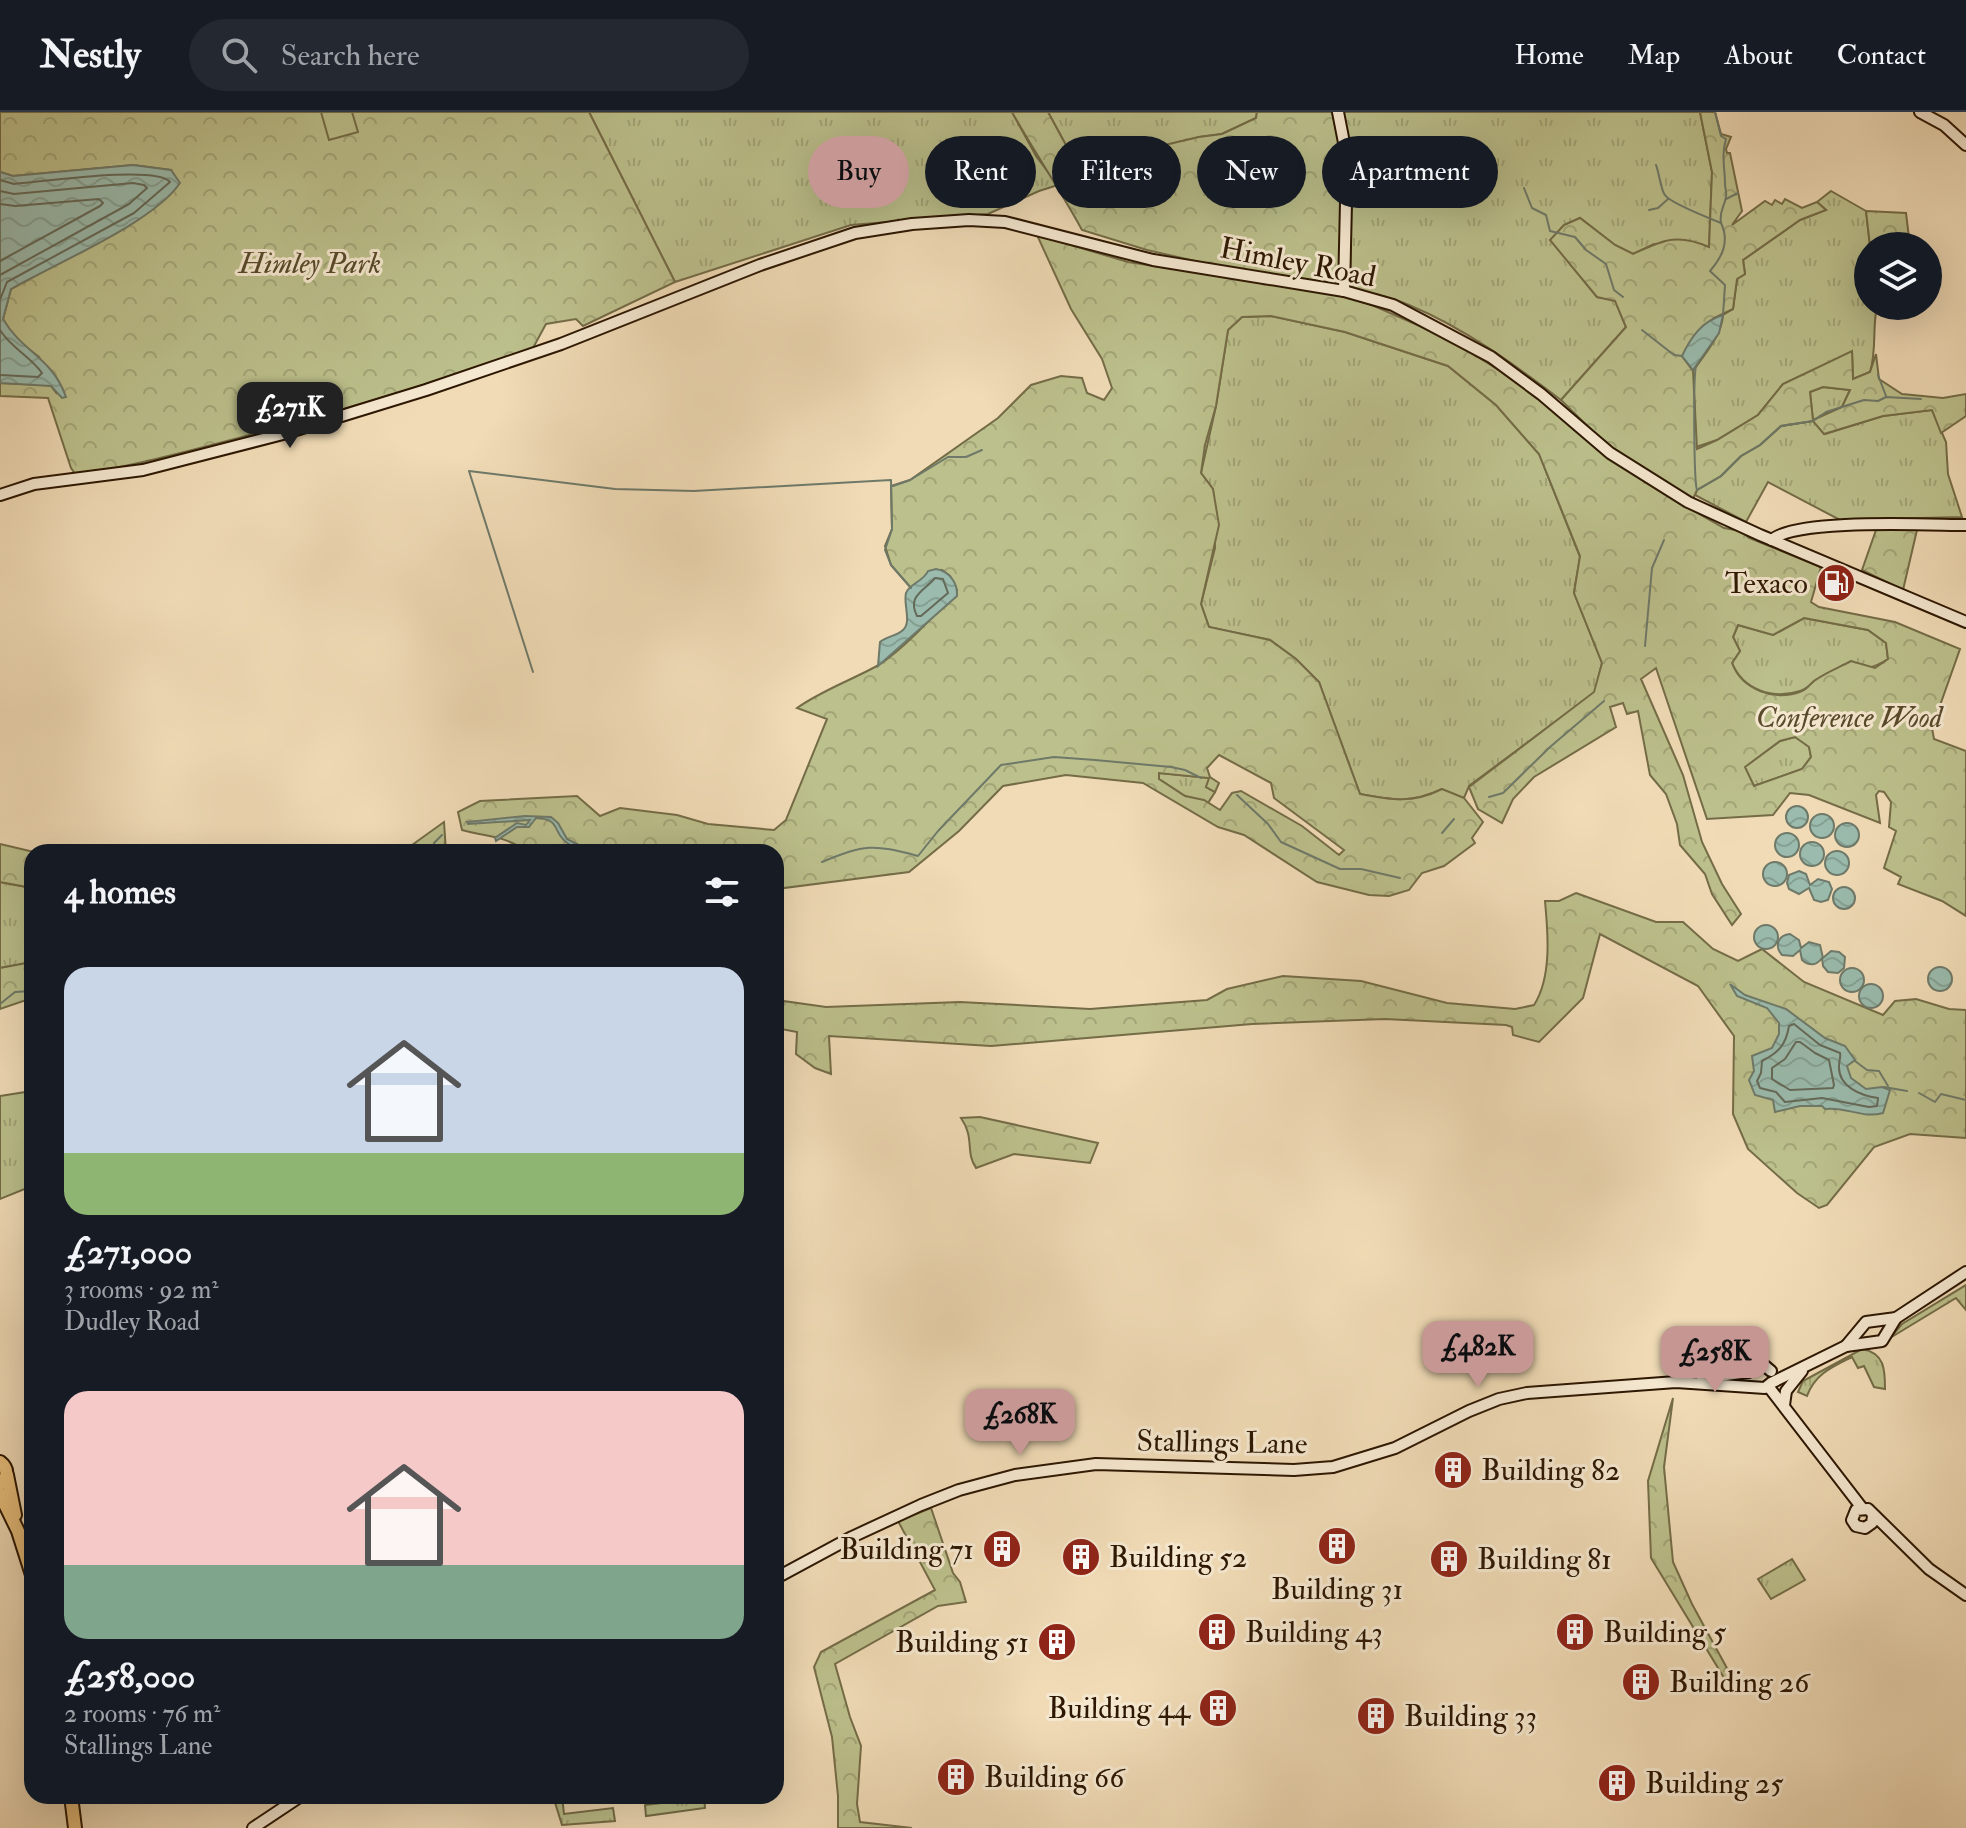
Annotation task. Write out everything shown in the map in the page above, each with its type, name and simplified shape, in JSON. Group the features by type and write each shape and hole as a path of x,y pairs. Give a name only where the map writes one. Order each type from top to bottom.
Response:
{"highway":[{"path":"0,1462 4,1465 3,1480 24,1550"},
{"path":"0,1494 18,1531"},
{"path":"72,1804 75,1828"}],"main road":[{"path":"1338,112 1347,158 1344,291"},
{"path":"1920,112 1944,125 1966,145"},
{"name":"Himley Road","path":"0,495 34,484 143,470 283,434 561,344 802,250 855,233 926,223 969,220 1005,222 1153,260 1344,291 1393,305 1491,357 1541,394 1610,453 1688,502 1966,622"},
{"path":"1772,540 1785,532 1840,525 1966,525"},
{"path":"1676,1382 1761,1389 1770,1380 1806,1367 1846,1346 1878,1343 1896,1318 1966,1272"},
{"path":"1846,1346 1866,1322 1896,1318"},
{"path":"1877,1320 1884,1325 1886,1334"},
{"path":"1861,1329 1868,1343"},
{"path":"1719,1376 1733,1369 1744,1351"},
{"path":"1754,1388 1749,1382 1749,1372 1761,1365 1785,1406 1851,1494 1858,1510"},
{"path":"1785,1406 1786,1391 1806,1367"},
{"path":"1676,1382 1749,1372"},
{"name":"Stallings Lane","path":"784,1574 921,1505 959,1490 1015,1475 1096,1464 1294,1470 1333,1467 1395,1448 1440,1423 1499,1399 1553,1389 1676,1382"},
{"path":"1858,1510 1870,1511 1929,1569 1966,1595"},
{"path":"1858,1510 1852,1520 1856,1526 1894,1537"},
{"path":"1868,1527 1873,1516"},
{"path":"253,1828 289,1804"}],"green space":[{"name":"Himley Park","path":"0,112 589,112 675,282 583,326 576,319 546,324 533,348 434,382 218,443 76,475 48,398 0,396 0,383 51,386 57,394 39,357 14,338 3,319 11,289 139,219 171,170 133,165 13,176 0,172"},
{"path":"321,112 352,112 358,132 329,140"},
{"path":"589,112 1012,112 1025,136 925,136 925,208 1001,208 988,214 851,225 675,282"},
{"path":"1012,112 1048,112 1061,136 1052,136 1052,178 1036,152 1036,136 1026,136"},
{"path":"1048,112 1257,112 1256,118 1222,134 1197,136 1181,141 1181,136 1061,136"},
{"path":"1257,112 1332,112 1337,136 1322,136 1322,208 1342,208 1342,286 1217,266 1147,250 1082,230 1070,208 1181,208 1181,141 1197,137 1197,208 1306,208 1306,136 1207,136 1222,134 1256,118"},
{"path":"1342,112 1700,112 1712,172 1709,248 1654,244 1633,254 1615,245 1580,218 1564,225 1551,240 1597,297 1615,300 1626,327 1561,400 1507,360 1449,324 1402,302 1350,288 1351,208 1498,208 1498,136 1348,136"},
{"path":"1700,112 1715,112 1721,134 1731,137 1726,149 1730,153 1742,211 1732,225 1765,201 1772,205 1775,200 1782,204 1785,199 1802,208 1817,202 1826,210 1800,220 1743,260 1745,274 1737,279 1733,309 1714,318 1682,356 1693,371 1697,449 1758,415 1783,384 1852,351 1853,379 1870,372 1876,354 1879,379 1902,394 1943,398 1966,394 1966,416 1941,433 1932,410 1883,416 1824,434 1813,421 1781,426 1760,445 1741,456 1721,476 1697,490 1693,499 1610,448 1561,400 1626,327 1615,301 1597,297 1550,240 1564,225 1580,218 1615,245 1633,254 1679,239 1709,247 1712,172","holes":["1823,387 1850,390 1842,407 1813,420 1810,392"]},
{"path":"1036,156 1052,177 1052,187 1036,192"},
{"path":"1831,191 1866,211 1868,232 1854,232 1854,320 1875,320 1870,372 1853,379 1852,352 1783,384 1758,415 1717,440 1696,447 1693,371 1716,337 1723,315 1733,309 1737,279 1745,274 1743,260 1800,220 1826,210 1817,202"},
{"path":"1866,211 1906,213 1908,232 1868,232"},
{"name":"Conference Wood","path":"1037,235 1128,262 1333,293 1372,305 1447,338 1502,372 1625,468 1678,502 1724,528 1741,531 1749,538 1821,567 1811,602 1819,607 1895,622 1960,649 1932,728 1934,739 1966,751 1966,916 1942,901 1898,884 1901,877 1884,868 1896,831 1889,827 1891,802 1884,792 1879,791 1876,795 1880,823 1809,795 1790,793 1773,815 1707,819 1656,668 1641,679 1683,775 1702,842 1722,884 1741,914 1732,925 1712,894 1705,874 1680,845 1677,824 1666,794 1650,775 1638,711 1627,714 1623,703 1610,707 1616,727 1534,777 1513,799 1502,823 1478,809 1469,787 1594,692 1602,663 1574,593 1580,556 1539,454 1496,405 1448,366 1345,332 1271,316 1242,317 1228,330 1201,473 1213,489 1219,525 1201,604 1209,627 1270,640 1296,659 1319,682 1360,794 1401,799 1421,797 1442,789 1464,798 1483,822 1472,838 1475,843 1444,866 1422,873 1409,890 1389,896 1369,895 1317,882 1244,835 1218,827 1143,783 1066,775 1003,786 959,831 909,872 784,888 784,844 514,844 462,830 458,812 480,801 577,796 600,816 620,808 677,815 708,824 774,830 786,820 827,719 797,708 885,661 918,632 957,590 950,576 942,570 911,588 891,565 885,546 892,529 891,486 910,480 998,418 1031,385 1061,376 1082,378 1087,393 1104,400 1112,388 1102,359 1071,309","holes":["1804,618 1868,630 1886,643 1888,659 1875,668 1851,661 1792,694 1771,694 1751,687 1732,663 1740,651 1733,637 1738,625 1773,635","1795,737 1809,747 1811,757 1802,769 1754,786 1745,767 1780,741","1219,755 1271,783 1274,798 1344,850 1339,855 1302,826 1241,791 1232,793 1220,810 1204,800 1185,796 1159,779 1159,773 1209,778 1206,787 1215,792 1219,783 1210,777 1207,768"]},
{"path":"1271,316 1345,332 1448,366 1496,405 1539,454 1580,557 1574,593 1602,663 1595,692 1469,786 1464,798 1442,789 1421,797 1401,799 1360,794 1319,682 1296,659 1270,640 1209,627 1201,604 1215,548 1213,489 1201,473 1228,330 1242,317"},
{"path":"1823,387 1850,390 1842,407 1820,416 1825,434 1883,416 1932,410 1946,442 1948,474 1962,517 1840,520 1768,482 1746,522 1695,495 1697,490 1721,476 1741,456 1760,445 1781,426 1813,421 1810,392"},
{"path":"1876,530 1917,530 1903,590 1862,570"},
{"path":"1804,618 1868,630 1886,643 1888,659 1864,669 1821,678 1803,690 1790,693 1770,693 1743,680 1732,663 1740,651 1733,637 1738,625 1773,635"},
{"path":"1795,737 1809,746 1811,757 1802,769 1754,786 1744,767 1780,741"},
{"path":"1159,773 1210,778 1206,787 1215,792 1208,803 1185,796 1159,779"},
{"path":"444,822 445,844 413,844"},
{"path":"0,844 24,850 24,886 0,882"},
{"path":"0,882 24,886 24,964 0,968"},
{"path":"1576,893 1656,922 1683,922 1713,949 1738,961 1762,949 1804,982 1883,1015 1895,1001 1916,999 1949,1009 1966,1010 1966,1138 1910,1134 1874,1147 1827,1205 1819,1208 1797,1193 1748,1149 1733,1114 1734,1036 1698,986 1600,934 1583,998 1539,1042 1513,1035 1512,1027 1506,1025 1385,1019 1252,1024 991,1046 829,1036 831,1074 815,1068 796,1054 797,1032 784,1030 784,1001 826,1007 960,1002 1090,1009 1207,1000 1227,989 1283,976 1361,981 1447,1003 1515,1009 1534,1005 1540,994 1547,954 1545,901 1559,901"},
{"path":"24,964 24,1001 0,1009 0,968"},
{"path":"24,1092 24,1189 0,1199 0,1096"},
{"path":"980,1117 1098,1143 1090,1163 1014,1154 976,1168 968,1132 961,1118"},
{"path":"1966,1285 1966,1310 1956,1298 1890,1338 1902,1324"},
{"path":"1862,1349 1875,1354 1882,1363 1885,1389 1874,1387 1864,1366 1858,1368 1852,1357 1819,1377 1807,1396 1798,1392 1803,1381"},
{"path":"1673,1398 1664,1467 1673,1562 1741,1694 1726,1681 1651,1558 1648,1481"},
{"path":"931,1508 966,1602 938,1606 835,1664 861,1746 857,1804 860,1822 912,1828 838,1828 832,1737 814,1667 821,1652 935,1590 898,1521"},
{"path":"1792,1559 1805,1580 1771,1599 1758,1579"},
{"path":"555,1804 563,1804 564,1814 613,1808 615,1821 562,1825"},
{"path":"705,1804 705,1808 646,1816 645,1805"}],"water":[{"path":"133,165 171,170 180,183 149,213 127,227 11,289 3,319 19,340 53,373 66,397 62,398 51,386 0,383 0,172 13,176"},
{"path":"1723,315 1719,333 1693,370 1682,356 1685,349 1703,326"},
{"path":"936,569 952,578 957,596 878,666 880,642 906,627 906,593 928,571"},
{"path":"1793,806 1801,806 1808,817 1801,828 1793,828 1786,821 1786,813"},
{"path":"1822,814 1830,818 1834,826 1830,834 1822,838 1814,834 1810,826 1814,818"},
{"path":"525,816 551,817 567,839 577,844 566,842 553,823 544,819 536,818 529,827 517,827 496,841 495,838 517,823 526,825 530,820 467,822"},
{"path":"1847,823 1855,827 1859,835 1855,843 1847,847 1839,843 1835,835 1839,827"},
{"path":"1787,833 1795,837 1799,845 1795,853 1787,857 1779,853 1775,845 1779,837"},
{"path":"1812,842 1820,846 1824,854 1820,862 1812,866 1804,862 1800,854 1804,846"},
{"path":"1837,851 1845,855 1849,863 1845,871 1837,875 1829,871 1825,863 1829,855"},
{"path":"1775,862 1783,866 1787,874 1783,882 1775,886 1767,882 1763,874 1767,866"},
{"path":"1799,871 1806,874 1810,885 1818,879 1829,882 1832,889 1828,900 1814,900 1809,888 1799,894 1789,889 1789,875"},
{"path":"1840,887 1848,887 1855,898 1848,909 1840,909 1833,902 1833,894"},
{"path":"1766,925 1774,929 1778,937 1774,945 1766,949 1758,945 1754,937 1758,929"},
{"path":"1790,934 1799,940 1801,948 1809,942 1820,945 1823,958 1831,951 1839,952 1845,957 1844,968 1838,973 1828,972 1822,958 1816,964 1808,964 1802,960 1800,950 1793,956 1782,955 1778,942"},
{"path":"1940,967 1948,971 1952,979 1948,987 1940,991 1932,987 1928,979 1932,971"},
{"path":"1852,968 1860,972 1864,980 1860,988 1852,992 1844,988 1840,980 1844,972"},
{"path":"1730,984 1745,995 1786,1009 1825,1038 1845,1046 1855,1060 1847,1066 1851,1078 1866,1089 1882,1087 1890,1090 1883,1113 1868,1114 1825,1109 1822,1106 1800,1106 1775,1112 1773,1100 1755,1095 1749,1080 1754,1071 1752,1056 1772,1048 1779,1034 1779,1023 1767,1008 1737,996"},
{"path":"1871,984 1879,988 1883,996 1879,1004 1871,1008 1863,1004 1859,996 1863,988"}],"waterway":[{"path":"1715,112 1721,136 1726,139 1723,156 1726,195 1721,223"},
{"path":"1656,165 1662,190 1668,198 1721,223 1725,237 1723,249 1710,271 1725,285 1723,315"},
{"path":"1524,188 1532,208 1546,215 1550,231 1575,237 1586,250 1606,264 1614,290 1623,297"},
{"path":"1726,199 1738,193"},
{"path":"1649,210 1658,208 1668,199"},
{"path":"1642,330 1674,355 1682,356"},
{"path":"1696,366 1694,430 1697,490 1721,476 1741,456 1760,445 1781,426 1813,421 1826,412 1864,400 1878,401 1886,397 1921,399"},
{"path":"1878,375 1886,396"},
{"path":"893,486 910,480 948,457 966,457 982,450"},
{"path":"533,672 469,471 615,489 694,491 891,480 892,529 885,550 891,565 911,588"},
{"path":"1645,646 1652,568 1664,540"},
{"path":"1489,797 1503,793 1604,701"},
{"path":"822,862 869,848 918,856 1001,765 1054,757 1171,767 1201,778"},
{"path":"1237,795 1268,824 1281,842 1340,869 1361,869 1400,878"},
{"path":"1442,833 1454,819"},
{"path":"434,844 442,835"},
{"path":"0,1004 15,992 24,991"},
{"path":"1855,1061 1867,1070 1879,1071 1888,1086"},
{"path":"1884,1087 1907,1091"},
{"path":"1919,1093 1935,1102 1941,1094 1966,1100"}],"place":[{"name":"Texaco","path":"1836,583"},
{"name":"Building 82","path":"1453,1470"},
{"name":"Building 31","path":"1337,1546"},
{"name":"Building 71","path":"1002,1549"},
{"name":"Building 52","path":"1081,1557"},
{"name":"Building 81","path":"1449,1559"},
{"name":"Building 43","path":"1217,1632"},
{"name":"Building 5","path":"1575,1632"},
{"name":"Building 51","path":"1057,1642"},
{"name":"Building 26","path":"1641,1682"},
{"name":"Building 44","path":"1218,1708"},
{"name":"Building 33","path":"1376,1716"},
{"name":"Building 66","path":"956,1777"},
{"name":"Building 25","path":"1617,1783"}]}
